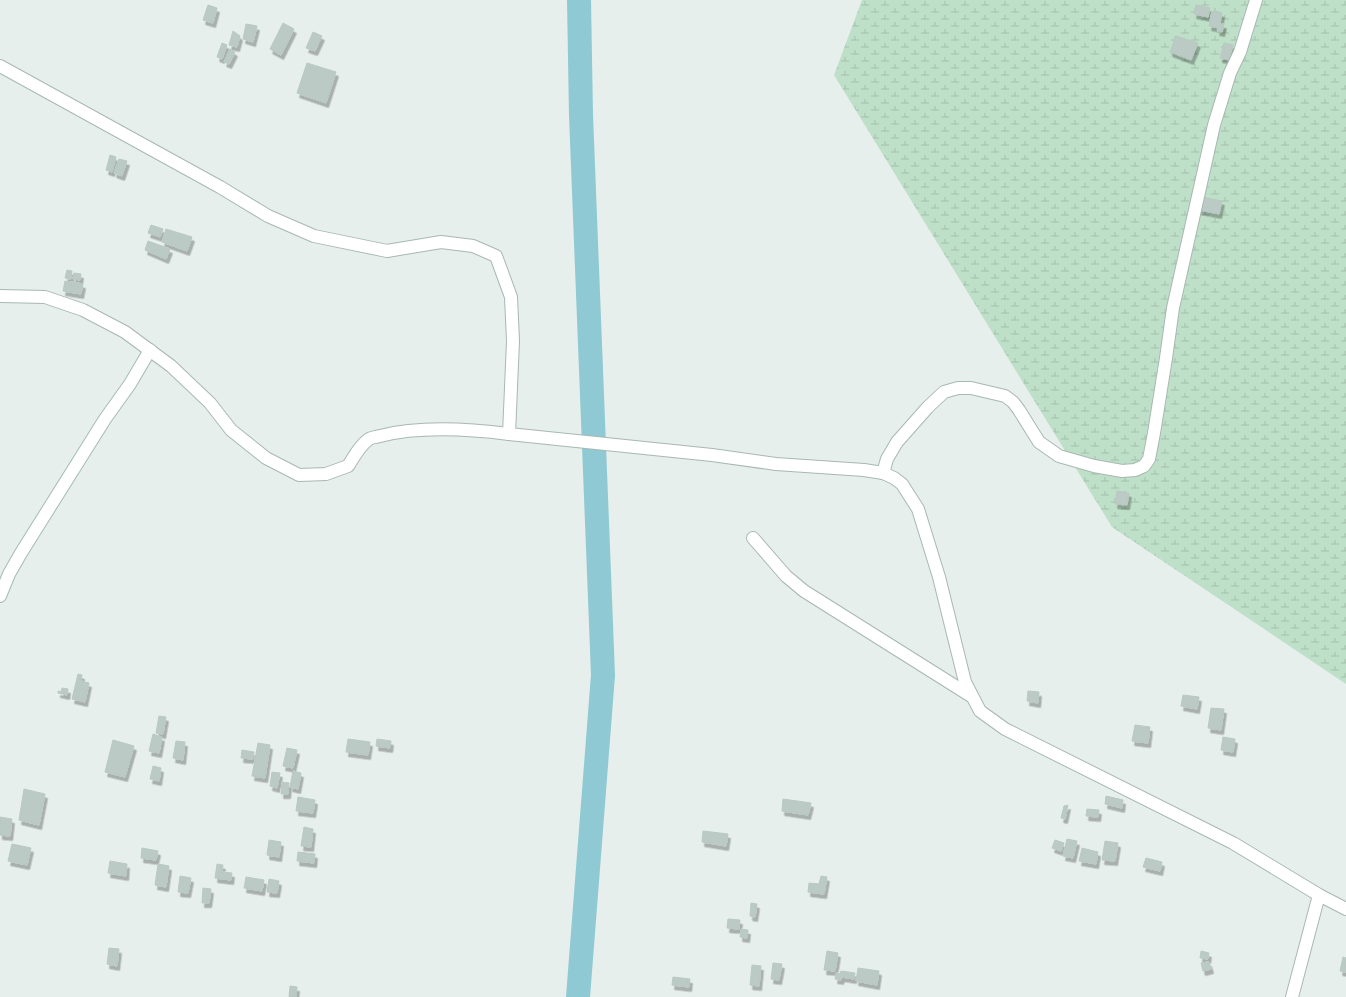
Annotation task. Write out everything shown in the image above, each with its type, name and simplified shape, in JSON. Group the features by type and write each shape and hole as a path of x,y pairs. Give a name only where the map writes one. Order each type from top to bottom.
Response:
{"street":[{"path":"883,473 887,459 897,442 944,392 958,388 971,388 1004,396 1013,402 1020,410 1039,442 1059,456 1094,466 1122,471 1136,470 1144,466 1149,458 1154,433 1172,308 1214,125 1230,73 1240,52 1256,0"},
{"path":"0,66 268,216 314,236 387,251 441,242 473,246 496,256 511,297 513,340 510,435"},
{"path":"0,296 45,297 84,310 125,332 170,366 210,403 231,430 266,458 299,475 326,474 348,466 359,449 369,439 395,432 467,430 776,464 864,470 883,473 894,478 902,484 918,509 939,577 965,682 980,711 1005,729 1233,843 1319,895 1346,909"},
{"path":"0,596 9,574 21,553 105,419 130,384 150,350"},
{"path":"753,538 786,576 804,591 971,696"},
{"path":"1292,997 1319,895"}],"green space":[{"path":"862,0 1346,0 1346,684 1112,527 834,75"}],"building":[{"path":"208,5 217,8 213,23 203,20"},
{"path":"1196,5 1210,8 1208,17 1194,14"},
{"path":"1212,11 1222,13 1220,24 1224,24 1222,32 1217,31 1218,28 1209,26"},
{"path":"283,23 294,29 281,55 270,49"},
{"path":"246,24 257,26 253,42 243,39"},
{"path":"233,31 240,36 237,47 229,45"},
{"path":"313,32 322,36 315,51 306,48"},
{"path":"1176,36 1198,43 1191,60 1170,52"},
{"path":"222,43 227,45 222,59 217,57"},
{"path":"1224,43 1233,45 1229,60 1220,58"},
{"path":"230,49 235,52 229,64 224,62"},
{"path":"307,63 336,72 326,103 297,93"},
{"path":"110,155 116,157 112,172 106,170"},
{"path":"119,159 127,161 122,176 114,173"},
{"path":"1202,197 1222,201 1219,214 1199,210"},
{"path":"151,225 163,229 160,237 148,233"},
{"path":"166,229 192,237 187,251 162,242"},
{"path":"148,241 170,249 166,259 145,250"},
{"path":"67,270 72,271 71,279 65,278"},
{"path":"74,273 81,274 80,280 73,279"},
{"path":"65,281 83,284 81,294 63,291"},
{"path":"1117,491 1129,493 1127,505 1115,504"},
{"path":"78,674 82,675 81,681 89,683 85,702 72,699"},
{"path":"62,688 68,689 67,695 58,693 58,691 61,692"},
{"path":"1028,691 1039,692 1038,703 1027,701"},
{"path":"1183,695 1199,697 1197,709 1181,706"},
{"path":"1211,708 1224,709 1221,730 1208,728"},
{"path":"159,716 166,717 163,734 156,733"},
{"path":"1135,725 1150,727 1148,743 1132,741"},
{"path":"153,734 162,737 159,753 149,751"},
{"path":"1223,737 1235,739 1233,752 1221,750"},
{"path":"348,739 370,742 368,755 346,752"},
{"path":"377,739 391,741 390,748 376,746"},
{"path":"113,740 134,746 125,777 105,772"},
{"path":"176,741 185,742 183,760 173,758"},
{"path":"258,743 270,745 265,778 252,776"},
{"path":"287,748 297,750 293,768 283,766"},
{"path":"242,750 254,752 253,759 241,758"},
{"path":"153,766 161,768 159,781 150,779"},
{"path":"293,771 301,773 298,789 290,787"},
{"path":"272,772 280,773 277,788 270,786"},
{"path":"282,782 289,783 288,794 281,794"},
{"path":"24,789 45,794 39,825 19,820"},
{"path":"1106,796 1123,800 1122,808 1105,804"},
{"path":"298,797 315,800 313,813 296,811"},
{"path":"783,799 811,803 808,815 782,811"},
{"path":"1068,805 1065,819 1061,818 1064,806"},
{"path":"1087,809 1099,810 1098,817 1086,816"},
{"path":"0,817 12,819 10,836 0,835"},
{"path":"304,827 313,829 311,847 301,846"},
{"path":"703,831 728,834 726,846 702,842"},
{"path":"1067,839 1077,841 1073,858 1063,856"},
{"path":"269,840 281,842 279,857 267,855"},
{"path":"1055,840 1064,843 1061,851 1052,848"},
{"path":"1105,841 1118,843 1115,861 1102,860"},
{"path":"12,844 31,848 27,865 8,861"},
{"path":"142,848 158,851 156,860 141,858"},
{"path":"1082,848 1098,852 1096,864 1079,861"},
{"path":"298,852 315,854 314,863 297,861"},
{"path":"1146,858 1162,862 1160,871 1143,867"},
{"path":"110,861 127,864 126,876 108,873"},
{"path":"158,864 169,866 166,887 155,885"},
{"path":"217,864 223,865 222,872 232,873 231,880 215,878"},
{"path":"180,876 191,878 188,893 178,892"},
{"path":"821,876 827,877 824,894 808,892 809,883 819,884"},
{"path":"246,877 264,880 262,891 244,888"},
{"path":"269,879 279,881 277,893 267,892"},
{"path":"203,888 211,889 209,903 202,903"},
{"path":"751,903 757,904 755,917 750,916"},
{"path":"728,919 740,920 739,929 727,928"},
{"path":"741,929 748,930 747,938 740,937"},
{"path":"109,948 119,949 117,966 107,964"},
{"path":"827,951 838,953 835,971 824,970"},
{"path":"1201,951 1209,953 1208,959 1200,958"},
{"path":"1343,957 1346,958 1346,972 1340,971"},
{"path":"1209,962 1211,969 1203,971 1201,963"},
{"path":"773,963 782,964 779,980 771,979"},
{"path":"752,965 761,966 759,986 750,985"},
{"path":"858,968 879,971 877,985 856,981"},
{"path":"841,971 855,973 854,979 842,977 841,980 835,979 836,973 840,974"},
{"path":"673,977 690,979 689,987 672,985"},
{"path":"290,986 297,987 296,997 289,997"}],"waterway":[{"path":"578,997 603,675 581,115 579,0"}]}
